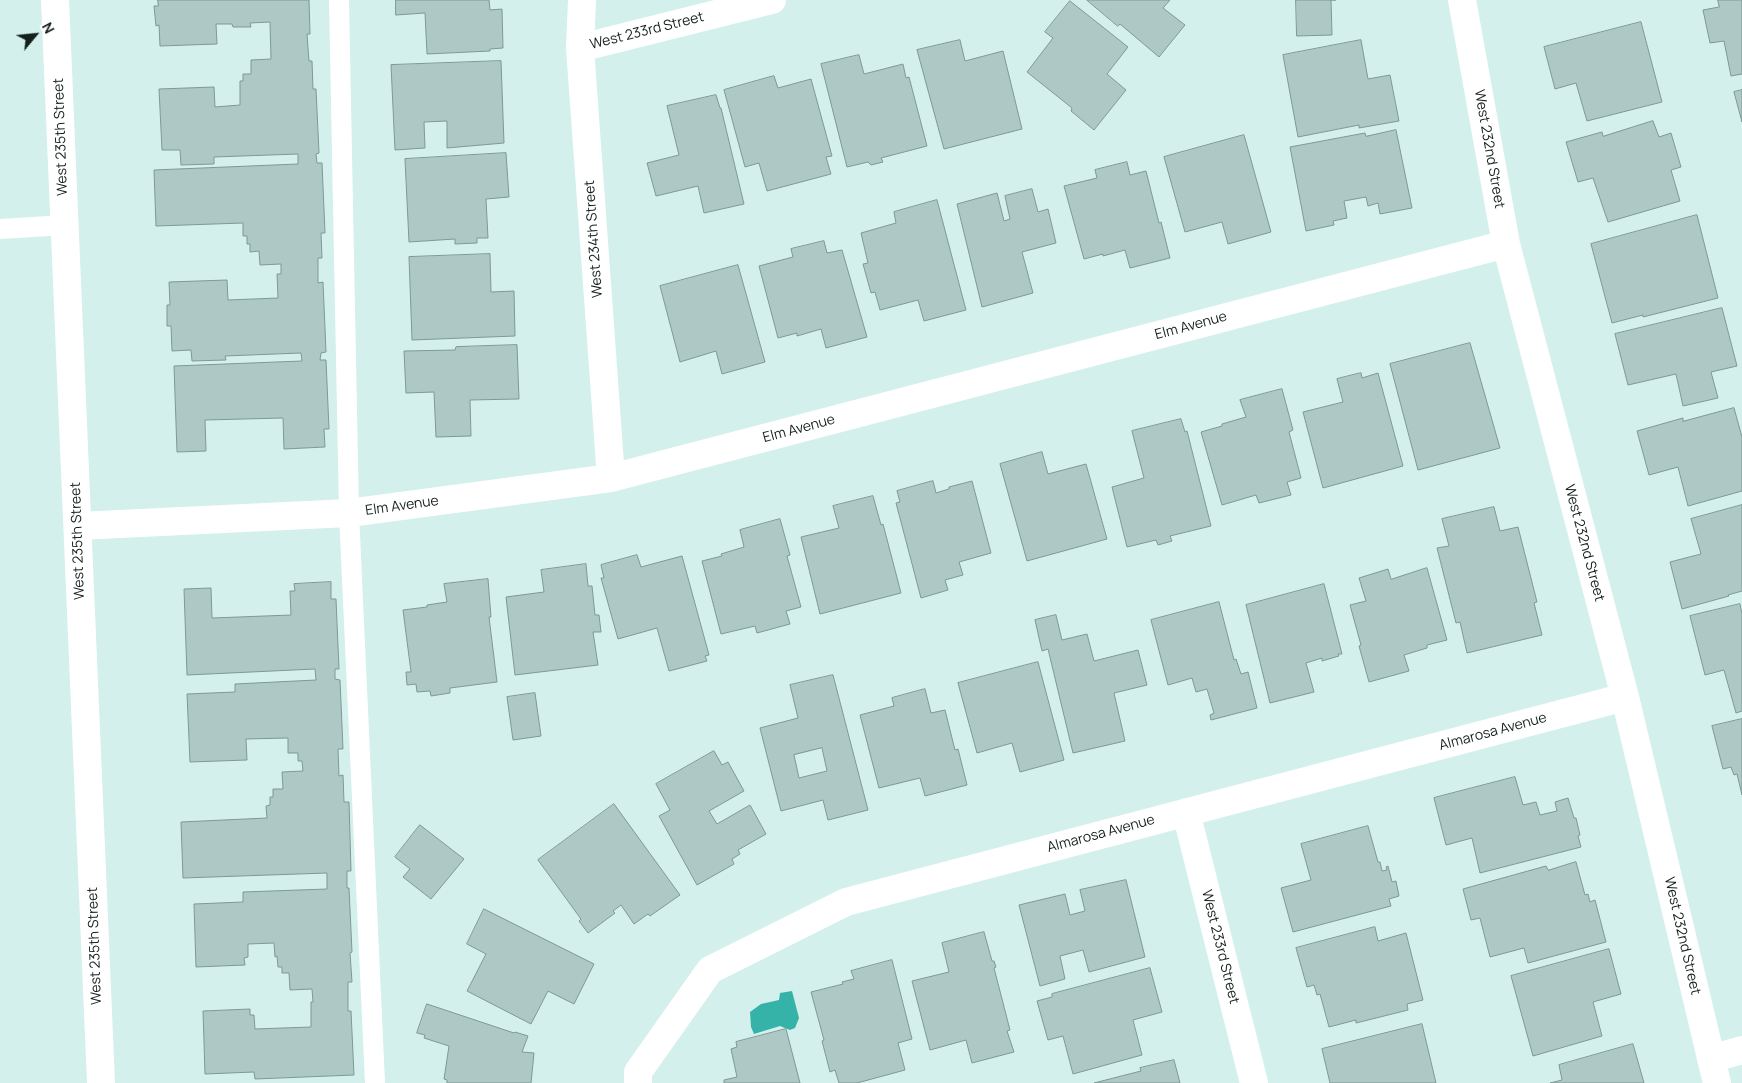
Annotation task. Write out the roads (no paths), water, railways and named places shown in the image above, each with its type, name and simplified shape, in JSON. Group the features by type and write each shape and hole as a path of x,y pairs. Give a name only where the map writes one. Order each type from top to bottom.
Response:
{"street":[{"name":"West 235th Street","path":"55,0 101,1083"},
{"name":"West 234th Street","path":"582,0 580,48 611,478"},
{"name":"West 233rd Street","path":"580,48 772,0"},
{"name":"West 232nd Street","path":"1462,0 1506,244 1625,697 1714,1071"},
{"name":"Elm Avenue","path":"78,526 349,513 611,478 1506,244"},
{"name":"Almarosa Avenue","path":"638,1078 710,970 846,902 1625,697"},
{"name":"West 233rd Street","path":"1186,812 1254,1083"},
{"path":"1714,1071 1742,1050"}],"lane":[{"path":"339,0 349,513 375,1083"},
{"path":"0,229 65,225"}],"water":[{"path":"792,991 799,1018 795,1028 790,1030 780,1026 754,1034 751,1027 750,1012 761,1004 779,1000 780,993"}]}
